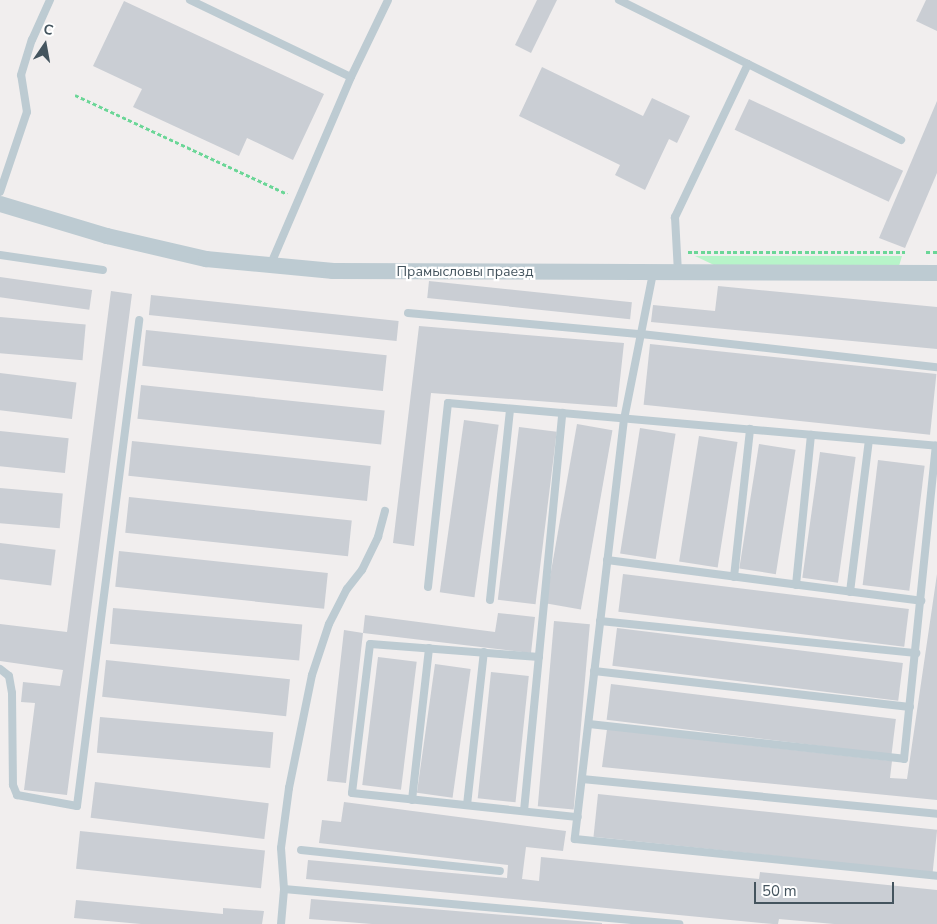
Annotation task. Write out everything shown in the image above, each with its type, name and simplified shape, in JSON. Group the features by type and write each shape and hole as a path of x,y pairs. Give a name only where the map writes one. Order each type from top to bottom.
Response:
{"street":[{"name":"Прамысловы праезд","path":"0,204 107,236 206,259 332,271 937,273"}],"lane":[{"path":"0,192 27,112 21,75 32,40 50,0"},
{"path":"190,0 351,77"},
{"path":"270,266 351,77 388,0"},
{"path":"619,0 901,140"},
{"path":"678,273 675,217 748,64"},
{"path":"0,255 103,270"},
{"path":"653,273 624,418 575,839 937,876"},
{"path":"408,314 640,334 937,367"},
{"path":"0,668 9,676 12,693 13,784 17,795 77,806 139,320"},
{"path":"428,587 448,403 937,446 904,759 589,724"},
{"path":"490,600 510,409"},
{"path":"524,811 562,413"},
{"path":"734,577 750,429"},
{"path":"796,585 811,435"},
{"path":"850,592 869,440"},
{"path":"281,924 284,889 281,848 288,797 312,674 329,624 347,589 370,554 385,511"},
{"path":"607,560 921,601"},
{"path":"600,621 916,653"},
{"path":"539,656 370,644 352,794 578,817"},
{"path":"412,800 429,648"},
{"path":"467,805 484,652"},
{"path":"594,672 910,708"},
{"path":"582,779 937,814"},
{"path":"301,850 500,871"},
{"path":"284,889 678,924"}],"path":[{"path":"75,95 299,199"},
{"path":"684,252 905,252"},
{"path":"926,252 937,252"}],"green space":[{"path":"695,256 902,256 899,266 714,265"}],"building":[{"path":"537,0 557,0 531,53 515,45"},
{"path":"926,0 937,0 937,31 916,21"},
{"path":"124,1 324,94 293,160 247,138 239,156 133,107 142,89 93,66"},
{"path":"542,67 643,116 652,98 690,116 677,143 669,139 645,190 615,175 620,165 519,116"},
{"path":"749,99 903,171 889,202 735,130"},
{"path":"937,101 937,173 905,248 879,238"},
{"path":"0,277 92,290 89,310 0,297"},
{"path":"429,281 632,302 630,319 427,298"},
{"path":"718,286 937,307 937,349 651,322 653,305 715,311"},
{"path":"111,291 132,294 67,795 24,790 35,703 21,702 23,682 60,686 63,670 0,661 0,624 67,632"},
{"path":"151,295 399,321 397,341 149,315"},
{"path":"0,317 86,324 83,360 0,353"},
{"path":"419,326 624,343 617,407 431,393 414,546 393,543"},
{"path":"146,330 387,355 383,391 142,366"},
{"path":"650,344 936,374 930,435 644,405"},
{"path":"0,373 76,382 72,419 0,410"},
{"path":"141,385 385,411 381,444 137,419"},
{"path":"464,420 499,425 474,597 440,592"},
{"path":"577,424 612,430 581,609 545,603"},
{"path":"519,427 557,432 536,604 498,600"},
{"path":"640,428 676,434 656,559 620,553"},
{"path":"0,431 69,438 65,473 0,466"},
{"path":"699,436 738,442 718,568 679,561"},
{"path":"132,441 371,466 367,501 128,476"},
{"path":"759,444 796,450 776,574 739,568"},
{"path":"820,452 856,457 838,583 802,578"},
{"path":"878,460 925,466 909,591 863,585"},
{"path":"0,488 63,493 60,528 0,523"},
{"path":"129,497 352,520 348,556 125,533"},
{"path":"0,543 56,550 51,586 0,579"},
{"path":"119,551 328,573 324,609 115,587"},
{"path":"623,574 909,609 904,647 618,612"},
{"path":"937,574 937,800 602,767 607,729 892,761 890,778 907,779"},
{"path":"113,608 302,625 299,660 110,644"},
{"path":"498,613 535,617 531,653 363,633 365,615 495,632"},
{"path":"554,621 590,624 574,809 538,806"},
{"path":"617,628 903,663 898,701 612,666"},
{"path":"344,630 363,633 346,783 327,781"},
{"path":"378,657 417,662 401,790 362,785"},
{"path":"106,660 290,679 286,716 102,697"},
{"path":"435,664 471,669 453,798 417,793"},
{"path":"491,672 529,676 516,802 478,798"},
{"path":"611,684 896,719 891,755 607,720"},
{"path":"100,717 273,732 270,768 97,753"},
{"path":"95,782 269,803 264,839 91,818"},
{"path":"598,794 937,830 933,872 594,837"},
{"path":"344,802 566,831 563,851 526,847 522,879 539,881 541,857 759,879 760,872 937,890 937,924 834,924 779,919 778,924 773,924 306,879 308,860 507,878 508,865 319,843 322,820 341,822"},
{"path":"80,831 265,850 261,888 76,869"},
{"path":"311,899 602,924 372,924 309,919"},
{"path":"76,900 223,914 223,908 264,911 262,924 141,924 74,918"}]}
